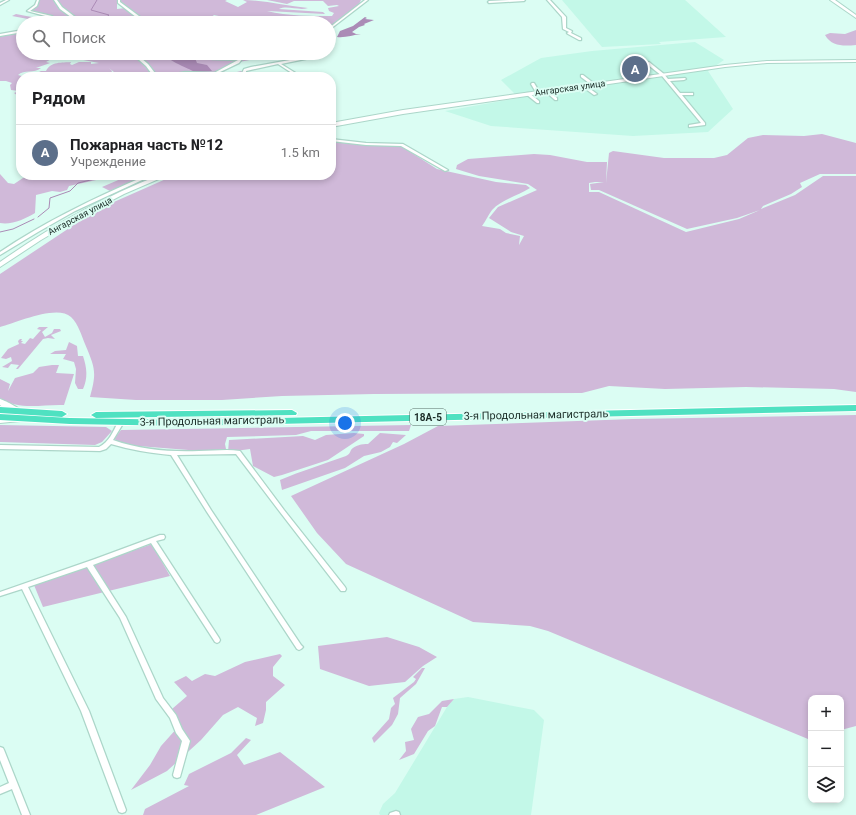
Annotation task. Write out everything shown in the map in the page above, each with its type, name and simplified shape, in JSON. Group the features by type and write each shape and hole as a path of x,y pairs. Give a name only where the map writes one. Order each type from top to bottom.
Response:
{"highway":[{"name":"3-я Продольная магистраль","path":"0,417 20,415 186,415 856,401"},
{"name":"3-я Продольная магистраль","path":"0,410 20,415 121,422 185,423 856,408"}],"main road":[{"path":"832,0 856,16"},
{"name":"Ангарская улица","path":"336,123 584,86 766,62 856,61"},
{"name":"Ангарская улица","path":"0,261 36,236 78,212 146,180"},
{"name":"Ангарская улица","path":"0,265 63,224 103,202 154,180"},
{"path":"0,401 20,415"},
{"path":"0,421 20,415"}],"street":[{"path":"0,4 8,0"},
{"path":"38,0 36,5 28,10 48,16"},
{"path":"55,0 61,8 72,16"},
{"path":"118,0 137,16"},
{"path":"336,24 366,0"},
{"path":"489,2 524,0"},
{"path":"548,0 562,15 565,22 564,28 571,32 569,33 572,38 580,39"},
{"path":"0,36 16,33"},
{"path":"141,60 152,72"},
{"path":"218,72 238,62 239,60"},
{"path":"246,72 245,70 250,68 295,60"},
{"path":"278,63 292,72"},
{"path":"648,63 663,75 704,124 690,126"},
{"path":"582,76 594,85"},
{"path":"667,80 684,79"},
{"path":"533,84 538,93"},
{"path":"584,86 596,94"},
{"path":"547,92 556,99"},
{"path":"528,94 538,102"},
{"path":"679,94 692,94"},
{"path":"336,141 366,144 402,145 446,170"},
{"path":"0,254 63,215 99,197 139,180"},
{"path":"0,447 100,449 104,448 121,422"},
{"path":"109,441 122,446 173,453 238,452 343,589"},
{"path":"173,453 208,511 299,647"},
{"path":"0,594 89,564 162,537"},
{"path":"153,541 217,640"},
{"path":"89,564 123,617 160,699 173,717 179,731 186,741 177,775"},
{"path":"24,586 85,711 122,810"},
{"path":"0,750 26,815"},
{"path":"0,791 14,785"}],"shaded area":[{"path":"39,0 117,0 117,9 125,8 119,0 227,0 225,1 238,7 247,2 243,0 251,0 308,8 279,9 323,12 325,14 267,11 275,13 332,16 46,16 29,11 39,3"},
{"path":"267,0 361,0 358,6 336,23 336,16 332,16 334,13 329,11 328,8 339,6 337,5 328,6 323,1 294,1 287,4"},
{"path":"562,0 685,0 726,37 659,42 661,44 602,47"},
{"path":"16,14 26,16 12,16"},
{"path":"365,17 367,18 365,19 374,20 364,24 365,25 352,32 361,34 337,37 340,31 353,26"},
{"path":"856,30 856,45 835,44 825,35 830,33 845,34"},
{"path":"16,33 16,60 50,60 46,62 50,63 36,68 41,68 35,71 16,72 16,91 11,90 10,85 12,83 0,81 0,37"},
{"path":"695,42 724,60 708,71 733,109 708,132 633,136 491,126 445,111 519,98 501,80 541,58 592,51"},
{"path":"83,60 250,60 234,63 219,71 226,72 114,72 109,68 112,72 39,72 46,71 48,68 57,63 71,62 70,64 72,65 79,62 91,62 91,64 99,63"},
{"path":"171,60 196,60 197,63 207,65 212,71 192,72 193,71"},
{"path":"822,134 856,143 856,174 820,174 800,183 802,187 791,194 763,206 761,209 795,195 823,176 856,176 856,392 834,389 746,387 665,389 609,386 582,393 374,394 282,396 222,400 136,400 90,397 94,382 93,365 80,330 71,317 65,314 47,313 0,327 0,274 98,209 164,180 336,180 336,142 401,146 437,169 496,182 526,185 530,188 496,206 482,226 500,229 506,233 520,236 519,245 524,236 511,232 489,218 498,207 537,190 528,184 479,176 456,169 457,165 468,159 534,154 550,155 587,162 607,162 606,183 609,153 613,151 664,158 714,158 727,155 748,138 763,135 804,136","holes":["604,182 590,184 591,190 599,190 687,229 737,218 760,210 739,219 686,232 599,192 589,192 589,183"]},
{"path":"0,174 8,183 14,184 20,180 96,180 69,186 67,190 60,192 52,191 36,195 35,213 18,221 0,223"},
{"path":"118,180 135,180 110,191 102,187"},
{"path":"39,327 48,327 42,332 45,337 52,333 54,329 60,329 61,331 51,335 55,339 43,339 18,369 16,369 19,365 11,364 8,368 2,367 12,361 11,357 6,359 1,358 8,349 19,344 18,341 20,339 23,341 21,343 25,344 30,338 33,339 41,330 37,329"},
{"path":"69,342 77,346 78,356 83,356 86,377 83,389 78,389 75,383 76,369 74,362 63,359 66,354 50,354 55,351 66,350"},
{"path":"59,365 56,373 74,374 64,405 23,406 0,398 0,379 10,384 8,391 15,378 33,373 39,367"},
{"path":"856,415 856,726 844,729 844,695 808,695 808,739 548,631 530,626 473,622 346,564 317,533 291,496 404,444 438,426 633,419"},
{"path":"0,425 106,427 112,431 102,442 95,445 0,442"},
{"path":"411,425 409,431 311,431 296,435 227,437 225,444 226,449 201,451 125,445 114,439 121,430"},
{"path":"354,433 364,434 364,436 328,460 274,477 253,466 250,449 228,452 229,440 303,436 315,440 326,435"},
{"path":"380,433 406,435 397,443 393,442 390,447 381,452 364,456 345,468 282,490 280,480 346,456 354,447 368,444"},
{"path":"152,544 170,576 43,607 34,585"},
{"path":"387,637 419,647 437,657 423,666 405,682 369,686 320,669 318,646"},
{"path":"280,654 282,656 273,667 273,676 285,685 266,702 263,723 255,726 257,718 238,707 223,715 201,740 167,771 131,790 150,765 161,746 178,727 172,709 187,696 174,682 186,676 192,681 205,674 215,676 245,662"},
{"path":"422,668 425,668 416,684 400,698 398,714 392,725 374,743 372,738 389,719 391,708 395,704 393,698 414,682 416,679 413,677"},
{"path":"468,697 534,710 544,720 531,815 380,815 379,813 383,804 395,793 447,707 454,699"},
{"path":"454,699 447,707 442,707 435,726 428,731 414,754 399,760 406,751 405,742 414,740 411,729 418,717 429,714 442,701"},
{"path":"246,738 251,740 237,755 244,765 280,752 325,787 256,815 143,815 145,809 189,786 184,785 189,774 231,753"}],"waterway":[{"path":"97,0 91,10 109,15 108,16"},
{"path":"38,217 49,208 50,198 70,191 78,183 90,180"},
{"path":"0,232 13,229 34,219"}],"place":[{"name":"Пожарная часть №12","path":"635,69"}]}
